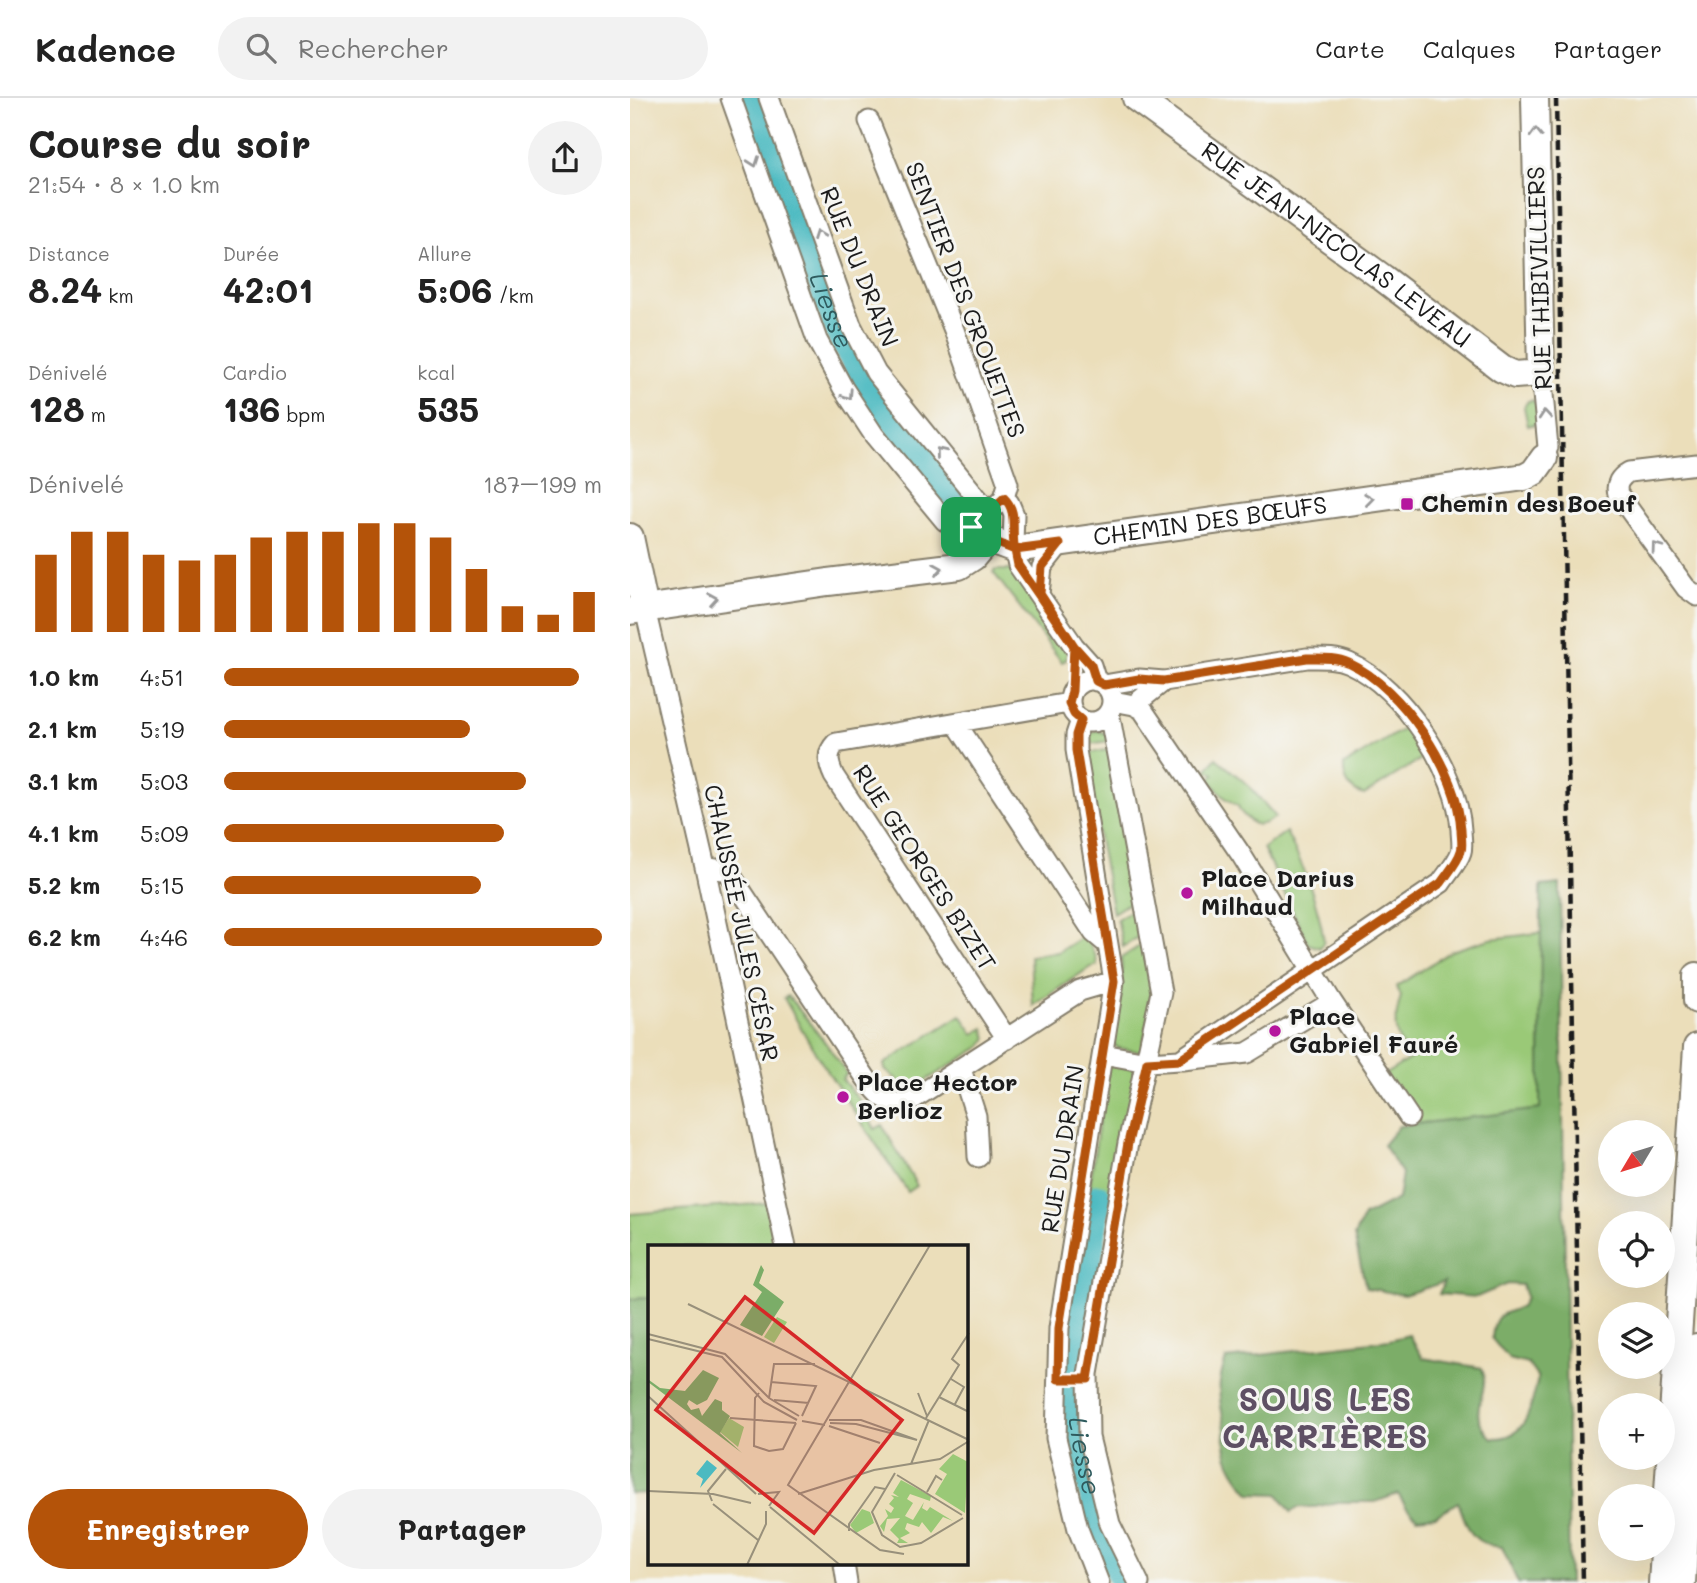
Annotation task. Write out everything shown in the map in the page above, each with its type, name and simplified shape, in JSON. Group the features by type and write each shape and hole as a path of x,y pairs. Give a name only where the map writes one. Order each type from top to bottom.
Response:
{"street":[{"path":"731,98 817,340 843,388 874,435 946,521 980,533"},
{"name":"RUE DU DRAIN","path":"769,98 828,264 863,350 876,373 983,505"},
{"name":"RUE JEAN-NICOLAS LEVEAU","path":"1136,98 1372,270 1502,369 1515,375 1541,373"},
{"name":"RUE THIBIVILLIERS","path":"1535,98 1541,373 1548,447 1544,458"},
{"name":"SENTIER DES GROUETTES","path":"869,121 954,330 1008,484 1004,498 1014,515 1012,533 1015,550"},
{"name":"CHEMIN DES BŒUFS","path":"980,533 1015,550 1525,478 1534,472 1544,458"},
{"path":"1697,464 1629,472 1621,477 1616,488 1686,588 1697,596"},
{"path":"630,537 638,610 959,566 973,557 980,533 977,512 983,505 995,506 1004,498"},
{"path":"1040,594 1042,567 1060,544"},
{"path":"1015,550 1018,565 1074,646 1091,665 1105,695 1161,992 1128,1143 1088,1379 1089,1437 1110,1524 1139,1583"},
{"name":"CHAUSSÉE JULES CÉSAR","path":"638,610 705,867 786,1245"},
{"path":"1074,646 1070,697 1074,714 1081,720 1093,722 1105,695 1139,679 1164,681 1307,658 1329,658 1349,663 1385,687 1424,733 1448,777 1460,811 1461,851 1441,883 1180,1060"},
{"path":"1134,705 1164,681"},
{"name":"RUE GEORGES BIZET","path":"1007,1039 834,776 829,762 830,751 836,743 956,723 1070,697 1079,683 1105,695"},
{"path":"1105,695 1142,709 1242,856 1332,1002 1409,1117"},
{"name":"RUE DU DRAIN","path":"1081,720 1076,735 1076,750 1114,981 1059,1328 1056,1438 1078,1529 1099,1583"},
{"path":"956,723 1092,930 1107,944"},
{"path":"705,867 728,871 866,1078 886,1101 907,1103 1080,990 1114,981"},
{"path":"1697,976 1697,1000"},
{"path":"1103,1054 1147,1062 1247,1053 1332,1002"},
{"path":"1662,1583 1697,1047"},
{"path":"961,1069 976,1116 978,1157"},
{"path":"1682,1583 1697,1347"},
{"path":"1058,1379 1088,1379"}],"green space":[{"path":"1533,400 1540,423 1528,426 1524,407 1528,401"},
{"path":"1012,570 1067,652 1066,660 1062,662 993,572"},
{"path":"1405,728 1417,741 1424,757 1364,795 1351,788 1344,765"},
{"path":"1097,730 1107,734 1110,741 1082,745 1084,737"},
{"path":"1112,749 1138,897 1113,913 1083,754"},
{"path":"1216,758 1247,784 1276,817 1260,825 1252,823 1239,807 1224,797 1209,780 1214,774 1209,771 1204,778 1202,776"},
{"path":"1286,832 1314,899 1324,941 1320,948 1308,944 1263,848"},
{"path":"1560,884 1569,1583 1518,1583 1502,1547 1483,1543 1472,1534 1458,1502 1436,1516 1417,1518 1398,1494 1375,1502 1337,1502 1300,1507 1291,1512 1278,1494 1250,1493 1234,1470 1226,1452 1220,1384 1226,1359 1389,1340 1409,1335 1423,1358 1482,1368 1484,1388 1478,1411 1479,1419 1492,1438 1504,1437 1521,1427 1530,1410 1538,1378 1528,1364 1509,1359 1492,1339 1496,1320 1521,1307 1526,1297 1522,1285 1507,1284 1477,1297 1439,1294 1444,1282 1404,1295 1366,1288 1354,1236 1364,1216 1398,1199 1402,1173 1383,1145 1399,1126 1540,1109 1541,886"},
{"path":"1136,907 1141,935 1123,947 1117,919"},
{"path":"1541,933 1540,1110 1413,1124 1382,1076 1411,1058 1397,1036 1396,1022 1401,996 1396,987 1451,951 1490,939"},
{"path":"1085,935 1097,965 1033,1006 1030,956 1058,952"},
{"path":"1146,942 1151,988 1142,1052 1118,1048 1112,1043 1121,990 1121,958"},
{"path":"788,996 847,1074 842,1079 861,1102 875,1129 882,1125 917,1186 908,1192 816,1054 784,998"},
{"path":"961,1015 974,1034 984,1028 987,1038 982,1046 902,1095 898,1080 885,1070 884,1064"},
{"path":"1107,1064 1139,1069 1110,1204 1088,1199"},
{"path":"768,1203 776,1245 648,1245 648,1298 630,1299 630,1214"},
{"path":"648,1298 648,1493 630,1494 630,1299"}],"waterway":[{"name":"Liesse","path":"754,98 838,331 877,397 956,498"},
{"name":"Liesse","path":"1098,1198 1071,1375 1082,1450 1102,1536 1124,1583"}],"railway":[{"path":"1556,98 1583,1583"}],"place":[{"name":"Chemin des Boeuf","path":"1407,504"},
{"name":"Place Darius Milhaud","path":"1187,893"},
{"name":"Place Gabriel Fauré","path":"1275,1031"},
{"name":"Place Hector Berlioz","path":"843,1097"}],"district":[{"name":"SOUS LES CARRIÈRES","path":"1326,1418"}],"route":[{"path":"971,527 983,505 995,506 1004,498 1014,515 1012,533 1015,550 1060,544 1042,567 1040,594 1065,633 1074,646 1091,665 1096,681 1104,685 1139,679 1164,681 1307,658 1329,658 1349,663 1385,687 1424,733 1448,777 1460,811 1461,851 1441,883 1180,1060 1147,1062 1128,1143 1088,1379 1058,1379 1059,1328 1114,981 1076,750 1076,735 1081,720 1074,714 1069,703 1074,646 1040,594 1018,565 1015,550 988,539 971,527"}]}
